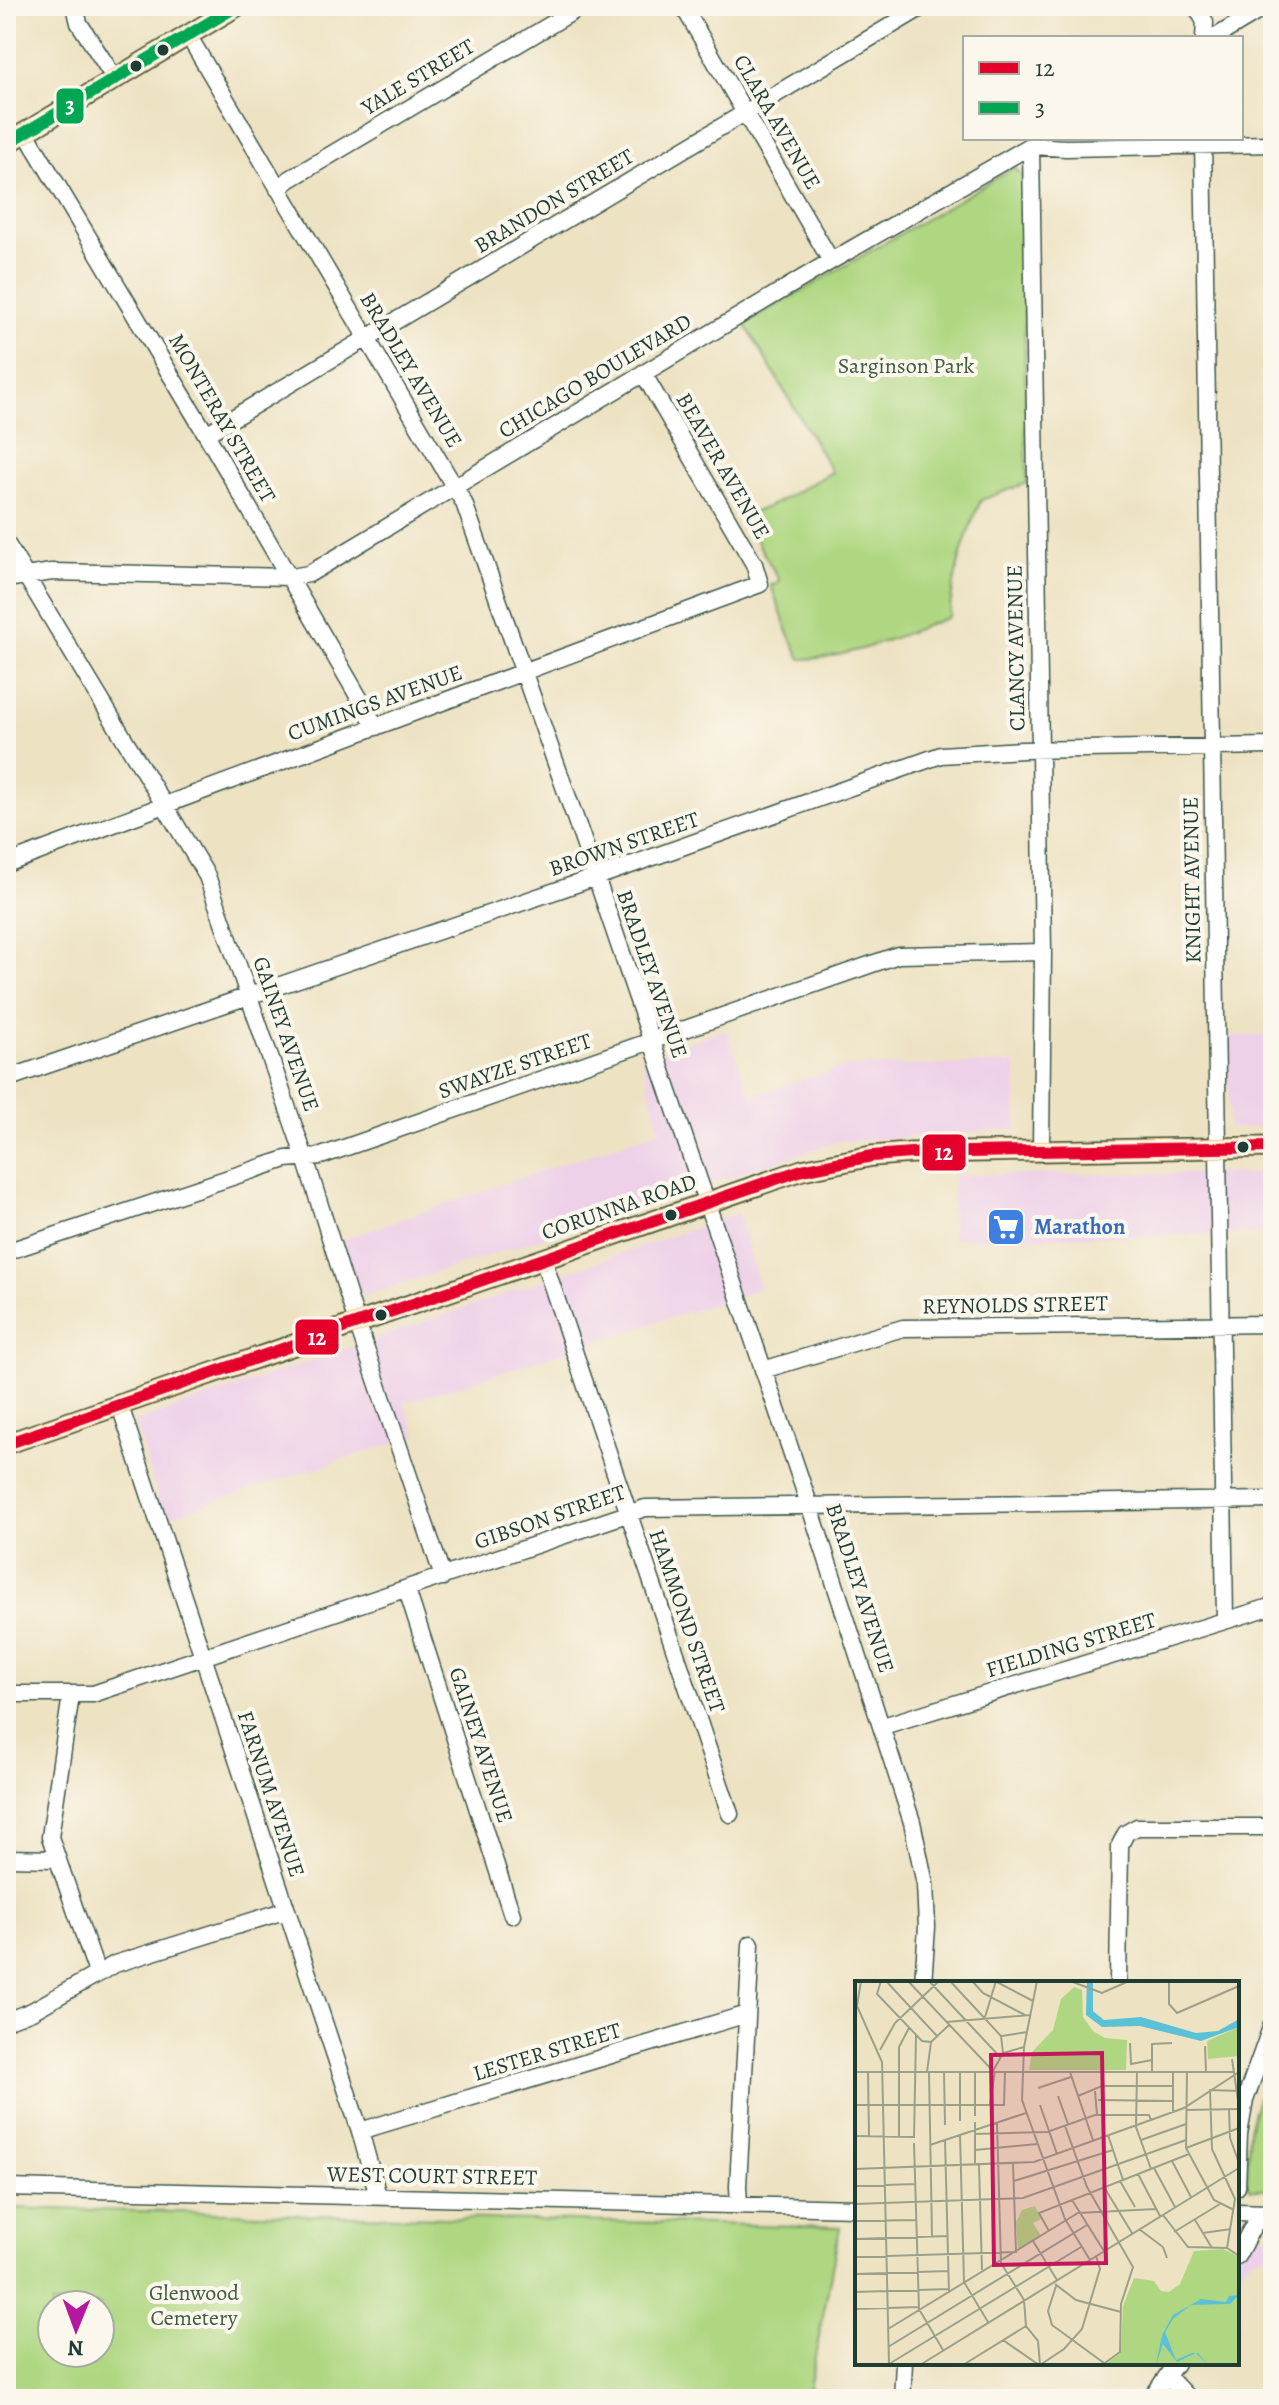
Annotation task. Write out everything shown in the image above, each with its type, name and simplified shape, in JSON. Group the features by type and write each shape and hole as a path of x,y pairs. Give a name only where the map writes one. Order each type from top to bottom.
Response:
{"main road":[{"path":"6,144 237,6"},
{"name":"CORUNNA ROAD","path":"6,1444 802,1170 872,1156 1273,1147"}],"street":[{"path":"75,6 79,23 115,79"},
{"name":"YALE STREET","path":"278,189 582,6"},
{"name":"CLARA AVENUE","path":"683,6 831,261"},
{"name":"BRANDON STREET","path":"206,434 924,6"},
{"path":"1196,6 1205,22 1204,36"},
{"path":"1217,36 1267,6"},
{"name":"BRADLEY AVENUE","path":"188,35 464,503 596,877 883,1726 912,1822 925,1884 927,1927 923,1981"},
{"name":"MONTERAY STREET","path":"26,133 291,577 376,727"},
{"path":"1037,142 1066,148 1203,142 1273,144"},
{"name":"CHICAGO BOULEVARD","path":"6,579 52,572 291,577 309,574 831,261 1037,142"},
{"name":"CLANCY AVENUE","path":"1037,142 1039,750 1043,952 1041,1150"},
{"name":"KNIGHT AVENUE","path":"1203,142 1225,1620"},
{"name":"BEAVER AVENUE","path":"643,373 754,564 760,584"},
{"name":"GAINEY AVENUE","path":"6,543 207,876 305,1158 443,1577"},
{"name":"CUMINGS AVENUE","path":"6,864 760,584"},
{"name":"BROWN STREET","path":"6,1079 941,755 1273,746"},
{"name":"SWAYZE STREET","path":"6,1252 286,1159 321,1156 898,955 1043,952"},
{"name":"HAMMOND STREET","path":"543,1259 730,1814"},
{"name":"REYNOLDS STREET","path":"763,1370 903,1328 1273,1324"},
{"name":"FARNUM AVENUE","path":"120,1406 360,2131 378,2196"},
{"name":"GIBSON STREET","path":"6,1694 93,1694 645,1508 1273,1500"},
{"name":"GAINEY AVENUE","path":"407,1590 512,1915"},
{"name":"FIELDING STREET","path":"883,1726 1273,1606"},
{"path":"71,1695 50,1837 97,1973"},
{"path":"1118,1981 1120,1845 1126,1833 1137,1827 1156,1826 1273,1827"},
{"path":"6,1858 56,1859"},
{"path":"6,2021 32,2011 115,1964 287,1910"},
{"path":"739,2205 751,1944"},
{"name":"LESTER STREET","path":"360,2131 747,2014"},
{"path":"1239,2134 1245,2100 1273,2022"},
{"name":"WEST COURT STREET","path":"6,2188 855,2208"},
{"path":"1239,2212 1266,2213"},
{"path":"1266,2213 1273,2231"},
{"path":"1239,2253 1266,2213"},
{"path":"902,2399 904,2365"},
{"path":"1151,2399 1172,2370 1189,2399"}],"shaded area":[{"path":"726,1029 750,1096 845,1067 1016,1063 1017,1129 836,1142 362,1297 341,1240 660,1130 642,1059"},
{"path":"1273,1035 1273,1127 1229,1128 1228,1036"},
{"path":"1273,1173 1273,1233 952,1239 953,1175"},
{"path":"738,1213 760,1289 404,1403 417,1435 164,1518 135,1422"},
{"path":"1239,2235 1273,2235 1273,2253 1249,2259 1239,2272"}],"green space":[{"name":"Sarginson Park","path":"1015,167 1022,176 1027,483 981,500 960,557 949,617 857,650 801,659 771,585 777,584 779,579 742,517 774,504 832,472 745,324"},
{"path":"1273,2046 1273,2189 1251,2189 1247,2183 1249,2129"},
{"name":"Glenwood Cemetery","path":"6,2208 840,2227 807,2399 6,2399"}],"transit line":[{"name":"3","path":"6,144 237,6"},
{"name":"12","path":"6,1444 802,1170 872,1156 911,1153 1273,1147"}],"place":[{"name":"Marathon","path":"1006,1227"}]}
